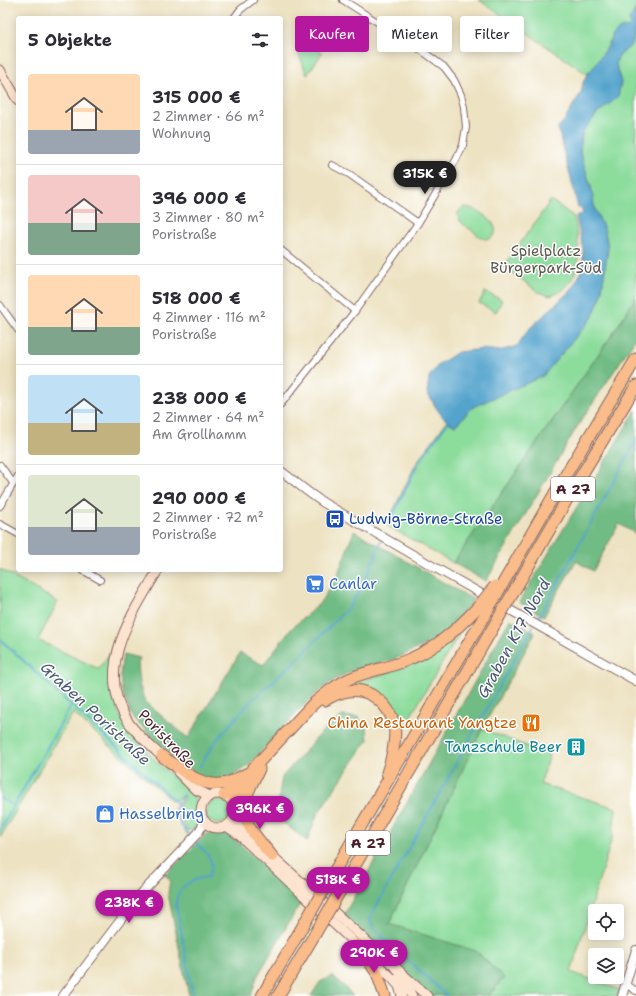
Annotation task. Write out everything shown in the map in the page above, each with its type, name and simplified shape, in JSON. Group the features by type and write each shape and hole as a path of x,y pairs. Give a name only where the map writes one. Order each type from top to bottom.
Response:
{"highway":[{"name":"A 27","path":"262,996 380,794 481,610 499,585 527,540 636,359"},
{"name":"A 27","path":"278,996 573,489 636,386"},
{"path":"233,803 255,770 309,708 327,692 351,678 397,664 426,652 481,610"},
{"path":"224,795 233,790 255,770 319,705 332,696 348,691 368,693 378,700 386,707 394,724 395,733 391,762 380,794"},
{"path":"162,756 192,777 210,784 221,784 255,770"},
{"path":"255,770 244,811 251,830 272,856"},
{"path":"358,945 377,973 385,996"}],"main road":[{"path":"0,70 16,98"},
{"name":"Poristraße","path":"157,572 135,609 122,636 118,649 114,679 120,704 130,724 144,740 195,788 210,796"},
{"name":"Poristraße","path":"195,788 203,803 202,812 207,823"},
{"path":"203,803 210,796 220,794 230,798 233,803 235,814 233,819 226,826 218,828 207,823"},
{"path":"233,819 427,996"},
{"path":"226,826 238,834 396,981 402,996"},
{"path":"390,961 404,980 412,996"}],"street":[{"path":"236,16 240,10 253,0"},
{"path":"283,401 355,311 418,223 439,190 463,145 466,127 464,106 461,95 454,80 444,67 434,58 343,0"},
{"path":"332,165 349,174 418,223"},
{"path":"283,252 355,311"},
{"path":"0,305 16,327"},
{"path":"0,465 13,484"},
{"path":"283,472 302,486 305,491"},
{"path":"0,506 16,479"},
{"path":"283,479 441,571 636,681"},
{"path":"0,524 16,533"},
{"path":"86,572 100,580"},
{"path":"63,996 131,906 207,823"},
{"path":"622,996 636,950"},
{"path":"626,984 636,991"}],"green space":[{"path":"479,0 636,0 636,297 614,332 453,563 386,525 417,462 447,421 455,425 473,407 501,394 592,318 601,296 608,248 594,207 592,190 580,152 582,133 571,108 581,93 587,74 524,31 524,16 502,16"},
{"path":"298,52 321,52 322,53 307,75"},
{"name":"Spielplatz Bürgerpark-Süd","path":"551,200 574,217 578,239 578,251 575,274 561,291 550,296 538,292 504,266"},
{"path":"464,207 481,213 492,222 495,228 495,233 492,237 484,239 463,224 458,217 458,214"},
{"path":"485,292 502,300 496,312 479,303"},
{"path":"636,297 636,338 577,427 486,581 453,563 614,332"},
{"path":"636,410 636,534 619,524 593,571 576,561 544,616 519,602"},
{"path":"354,531 474,600 448,629 433,641 395,659 349,672 334,680 318,692 299,710 247,767 228,779 210,780 177,761 131,715 122,691 120,675 123,654 139,658 137,664 139,684 145,702 188,738 240,653 263,665 291,629 319,604 336,579"},
{"path":"0,569 58,602 38,640 99,669 113,648 110,678 113,696 119,713 128,729 140,744 193,795 198,813 197,822 193,830 187,830 178,814 179,807 184,797 182,795 172,801 73,713 0,838"},
{"path":"510,619 535,633 482,729 389,924 476,951 504,978 488,996 430,996 344,915"},
{"path":"458,636 403,729 390,704 384,698 378,693 351,685 400,668 431,655"},
{"path":"342,716 358,717 367,729 368,740 318,813 307,841 276,817 282,777 321,733"},
{"path":"482,729 550,755 540,784 616,808 612,838 592,904 588,904 588,916 571,972 588,978 588,984 604,984 620,990 618,996 488,996 504,978 389,924"},
{"path":"218,800 226,804 230,812 226,820 218,824 210,820 206,812 210,804"},
{"path":"210,833 226,833 302,900 257,977 251,996 189,996 168,894 170,880 165,875 205,835"},
{"path":"332,976 353,996 311,996 320,982"}],"water":[{"path":"636,8 636,22 632,45 620,55 616,62 621,82 618,97 597,114 582,133 580,152 592,190 594,207 605,231 608,248 601,296 592,318 543,376 473,407 455,426 442,416 427,393 429,377 439,364 458,352 483,349 499,351 517,346 528,330 571,290 579,276 583,262 583,249 576,216 583,214 581,208 578,208 558,127 564,121 581,93 587,74 608,46 612,36 619,29 623,27 628,28 631,25 629,20"}],"waterway":[{"path":"391,519 418,463 449,421"},
{"name":"Graben K17 Nord","path":"536,623 636,441"},
{"path":"200,766 215,742 248,704 295,661 350,606 364,582 382,539"},
{"name":"Graben K17 Nord","path":"447,996 375,930 370,921 371,916 533,626"},
{"name":"Graben Poristraße","path":"0,639 178,804"},
{"path":"0,830 71,706"},
{"path":"183,795 174,812 181,825 191,838"},
{"path":"0,798 14,806"},
{"path":"193,996 176,905 179,893 182,889 190,882 208,877 212,866 209,857 194,841"}],"place":[{"name":"Ludwig-Börne-Straße","path":"335,519"},
{"name":"Canlar","path":"315,584"},
{"name":"China Restaurant Yangtze","path":"531,723"},
{"name":"Tanzschule Beer","path":"576,747"},
{"name":"Hasselbring","path":"105,814"}]}
